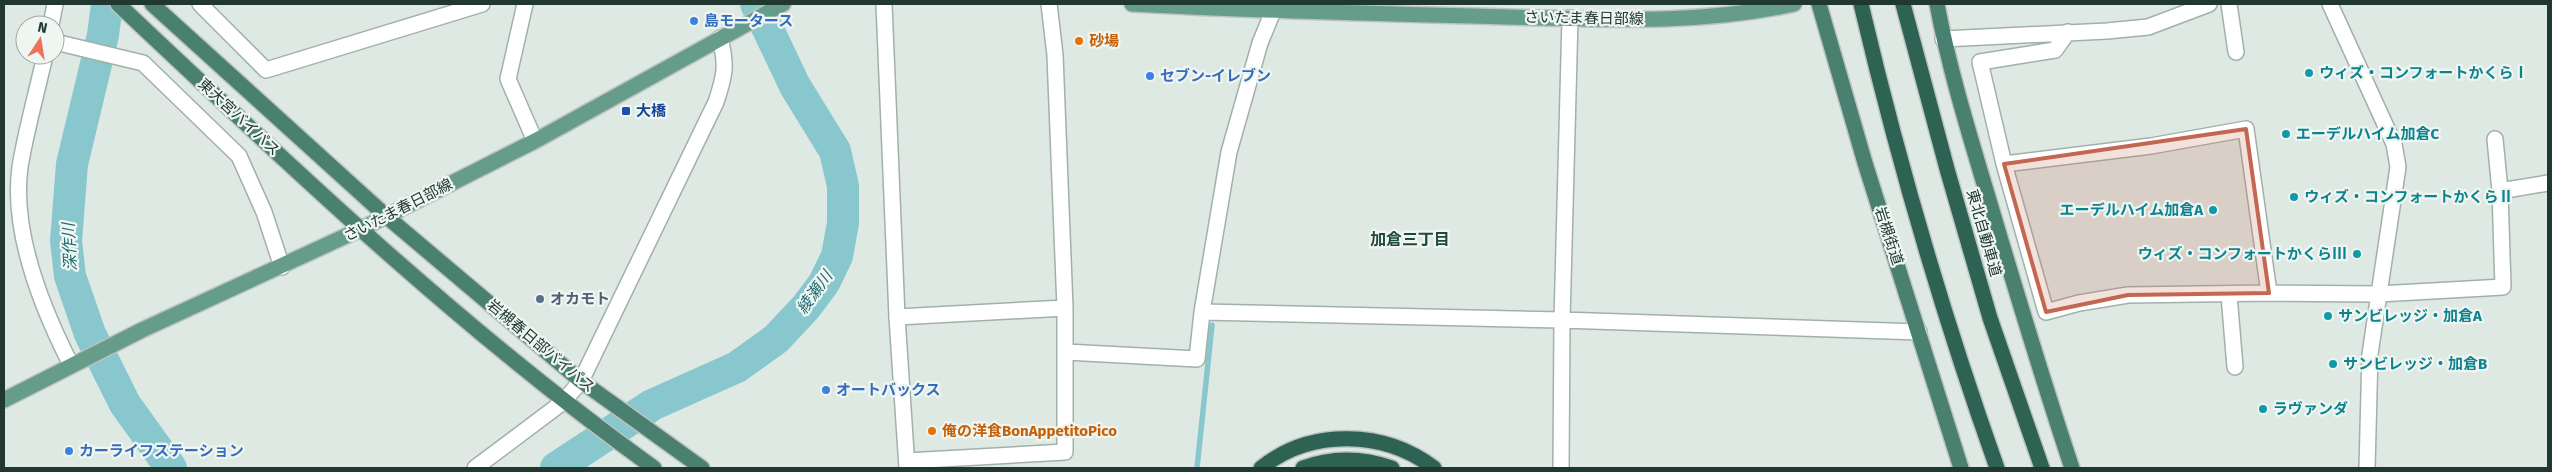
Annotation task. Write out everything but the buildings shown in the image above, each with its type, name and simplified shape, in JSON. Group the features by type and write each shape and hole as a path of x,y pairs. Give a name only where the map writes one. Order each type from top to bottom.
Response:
{"highway":[{"name":"東大宮バイパス","path":"118,4 361,229"},
{"name":"東大宮バイパス","path":"152,4 386,216"},
{"name":"岩槻街道","path":"1819,4 1865,163 1961,468"},
{"path":"1861,4 1909,195 1943,308 1997,468"},
{"name":"東北自動車道","path":"1903,4 1947,169 1990,318 2042,468"},
{"path":"1937,4 1943,39 2029,334 2072,468"},
{"name":"岩槻春日部バイパス","path":"386,216 581,381 702,468"},
{"name":"岩槻春日部バイパス","path":"361,229 563,402 654,468"},
{"path":"1261,468 1293,448 1342,438 1367,439 1396,446 1420,457 1434,468"},
{"path":"1303,468 1326,462 1361,460 1392,468"}],"main road":[{"name":"さいたま春日部線","path":"4,400 142,330 361,229 535,141 784,4"},
{"name":"さいたま春日部線","path":"1132,4 1570,18 1678,19 1768,10 1794,4"}],"street":[{"path":"200,4 266,70 482,4"},
{"path":"525,4 508,79 535,141"},
{"path":"884,4 898,317 907,465 1066,452 1065,308 1055,55 1049,4"},
{"path":"1943,39 2106,31 2152,26 2209,4"},
{"path":"2229,4 2236,52"},
{"path":"2330,4 2394,144 2398,167 2370,354 2367,468"},
{"path":"1066,352 1197,359 1202,312 1229,152 1260,43 1274,8"},
{"path":"1562,468 1562,320 1570,18"},
{"path":"2068,32 2055,50 1980,62 2004,164 2046,312 2079,303 2128,295 2379,294 2503,287 2500,190 2495,140"},
{"path":"474,468 563,402 581,381 716,102 726,73 726,60 720,38"},
{"path":"65,45 118,59 143,63 239,156 264,212 282,267"},
{"path":"43,65 20,168 19,204 29,262 44,303 75,363"},
{"path":"2004,164 2151,146 2246,129 2269,293"},
{"path":"2500,190 2548,183"},
{"path":"2228,295 2235,367"},
{"path":"898,317 1065,308"},
{"path":"1202,312 1562,320 1919,332"}],"highlighted area":[{"path":"2246,129 2269,293 2128,295 2046,312 2004,164"}],"waterway":[{"name":"深作川","path":"107,4 103,35 72,164 66,241 70,276 90,334 125,404 171,468"},
{"name":"綾瀬川","path":"556,468 652,405 737,367 776,339 806,307 824,283 837,256 843,223 843,186 835,151 795,86 756,4"},
{"path":"1197,468 1212,325"}],"place":[{"name":"島モータース","path":"694,21"},
{"name":"砂場","path":"1079,41"},
{"name":"ウィズ・コンフォートかくらⅠ","path":"2309,73"},
{"name":"セブン-イレブン","path":"1150,76"},
{"name":"大橋","path":"626,111"},
{"name":"エーデルハイム加倉C","path":"2286,134"},
{"name":"ウィズ・コンフォートかくらⅡ","path":"2294,197"},
{"name":"エーデルハイム加倉A","path":"2213,210"},
{"name":"ウィズ・コンフォートかくらⅢ","path":"2357,254"},
{"name":"オカモト","path":"540,299"},
{"name":"サンビレッジ・加倉A","path":"2328,316"},
{"name":"サンビレッジ・加倉B","path":"2333,364"},
{"name":"オートバックス","path":"826,390"},
{"name":"ラヴァンダ","path":"2263,409"},
{"name":"俺の洋食BonAppetitoPico","path":"932,431"},
{"name":"カーライフステーション","path":"69,451"}],"district":[{"name":"加倉三丁目","path":"1410,239"}]}
